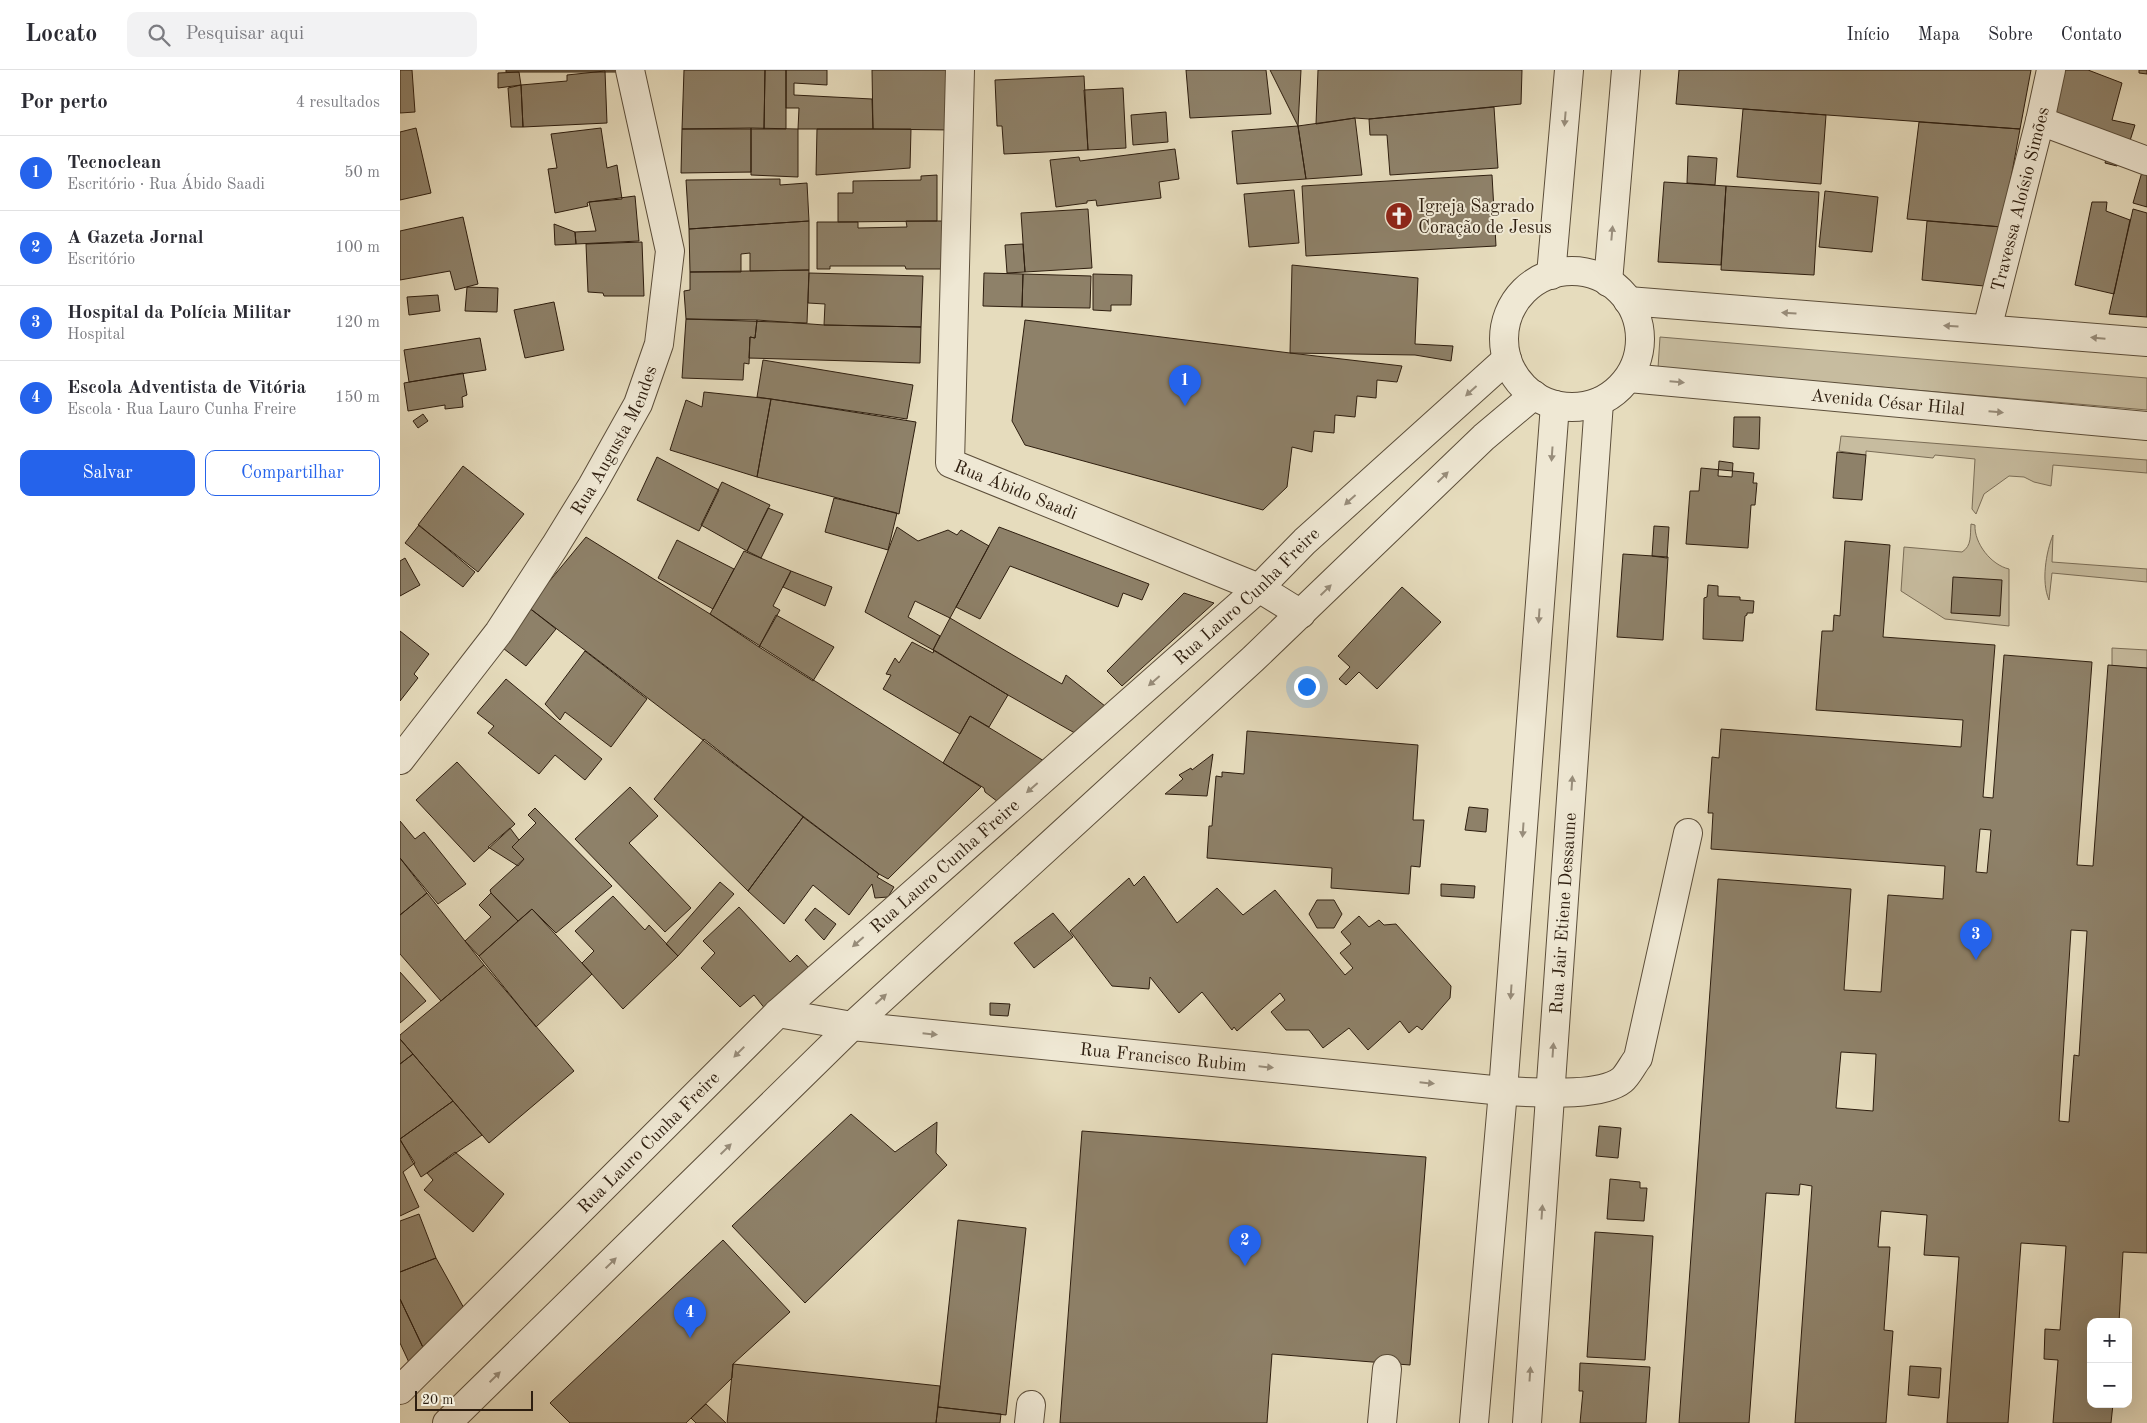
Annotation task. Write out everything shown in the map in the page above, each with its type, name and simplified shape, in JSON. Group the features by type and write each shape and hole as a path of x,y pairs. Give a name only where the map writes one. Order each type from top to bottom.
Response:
{"street":[{"name":"Rua Augusta Mendes","path":"400,760 499,632 555,546 592,486 638,404 660,344 670,251 630,70"},
{"name":"Rua Ábido Saadi","path":"960,70 950,463 1259,588 1301,614"},
{"path":"1551,274 1569,70"},
{"path":"1608,282 1626,70"},
{"name":"Travessa Aloísio Simões","path":"1987,329 2040,121 2051,70"},
{"path":"2040,121 2147,161"},
{"path":"1570,271 1580,272 1608,282 1628,301 1636,317 1640,334 1637,362 1629,378 1615,392 1598,402 1577,407 1544,400 1520,383 1507,359 1504,330 1510,312 1526,289 1551,274 1570,271"},
{"path":"1628,301 2147,342"},
{"name":"Rua Lauro Cunha Freire","path":"400,1390 778,1013 1259,588 1305,541 1507,359"},
{"name":"Avenida César Hilal","path":"1629,378 2147,426"},
{"path":"447,1423 852,1026 1301,614 1484,437 1544,400"},
{"path":"1474,1423 1503,1091 1544,400"},
{"name":"Rua Jair Etiene Dessaune","path":"1527,1423 1598,402"},
{"name":"Rua Francisco Rubim","path":"778,1013 852,1026 1503,1091 1602,1090 1622,1080 1638,1058 1688,833"},
{"path":"1382,1423 1386,1369"}],"shaded area":[{"path":"1660,337 2147,378 2147,410 1658,368"},
{"path":"1841,436 2147,460 2147,473 2053,465 2051,486 2034,482 2024,477 2009,476 1984,494 1976,514 1972,509 1975,459 1935,455 1933,458 1866,451 1866,455 1839,451"},
{"path":"1971,524 1975,525 1977,539 1990,558 2002,567 2009,569 2009,626 1945,619 1901,591 1904,547 1962,552 1969,543"},
{"path":"2053,535 2052,562 2147,569 2147,582 2052,573 2049,600 2045,585 2045,567"},
{"path":"2112,648 2147,650 2147,668 2112,666"}],"building":[{"path":"400,70 412,70 415,112 400,113"},
{"path":"506,70 618,70 618,72 506,72"},
{"path":"684,70 765,70 764,129 682,129"},
{"path":"765,70 786,70 786,129 764,129"},
{"path":"786,70 827,70 827,85 794,83 794,95 872,99 873,129 798,129 799,108 786,108"},
{"path":"872,70 949,70 952,130 873,129"},
{"path":"1186,70 1266,70 1271,114 1190,118"},
{"path":"1270,70 1301,70 1298,126"},
{"path":"1318,70 1522,70 1521,104 1369,119 1355,118 1316,124"},
{"path":"1679,70 2031,70 2020,129 1676,104"},
{"path":"2059,70 2088,70 2122,83 2112,120 2135,125 2128,147 2049,120"},
{"path":"2139,70 2147,70 2147,74 2139,73"},
{"path":"605,71 607,123 523,127 521,85 567,81 567,75"},
{"path":"519,72 521,85 498,88 498,73"},
{"path":"1084,76 1088,150 1004,154 1002,126 997,126 995,80"},
{"path":"521,85 523,127 511,127 508,88"},
{"path":"1123,88 1126,148 1088,150 1084,90"},
{"path":"1494,107 1498,168 1390,175 1387,135 1370,135 1369,119"},
{"path":"1743,109 1826,115 1821,184 1737,177"},
{"path":"1166,112 1168,142 1133,145 1131,115"},
{"path":"1355,118 1362,175 1306,179 1298,126"},
{"path":"1919,122 2020,129 2002,227 1907,219"},
{"path":"1298,126 1306,179 1237,184 1232,131"},
{"path":"416,128 431,193 400,200 400,132"},
{"path":"601,128 607,168 617,165 622,199 589,202 587,203 588,206 555,213 548,169 557,168 551,134"},
{"path":"751,128 751,172 681,173 682,129"},
{"path":"751,128 798,129 798,177 751,175"},
{"path":"817,129 911,129 910,168 816,175"},
{"path":"1175,149 1179,179 1159,182 1161,198 1097,206 1096,200 1056,207 1050,160 1079,157 1080,161"},
{"path":"2108,151 2120,155 2117,166 2105,163"},
{"path":"1688,156 1717,158 1715,185 1687,183"},
{"path":"2144,165 2147,166 2147,207 2133,203"},
{"path":"937,175 937,221 838,222 838,193 853,193 853,181 921,180 921,176"},
{"name":"Igreja Sagrado Coração de Jesus","path":"1492,175 1496,246 1306,256 1302,186"},
{"path":"780,179 780,185 807,183 809,221 689,229 686,180"},
{"path":"1664,182 1726,186 1721,265 1658,262"},
{"path":"1726,186 1819,192 1814,275 1721,270"},
{"path":"1294,190 1299,243 1249,247 1244,194"},
{"path":"1825,191 1878,197 1872,252 1819,247"},
{"path":"635,196 639,241 576,244 575,232 596,231 589,202"},
{"path":"2092,202 2107,202 2106,211 2130,220 2114,294 2075,285"},
{"path":"1088,209 1092,268 1025,272 1021,213"},
{"path":"2133,209 2147,213 2147,317 2109,314"},
{"path":"463,217 478,284 455,290 450,271 400,280 400,231"},
{"path":"809,221 809,270 750,271 750,253 741,254 741,272 690,272 689,229"},
{"path":"906,221 943,221 944,269 906,269 905,266 830,266 830,269 817,269 817,222 858,222 858,228 907,227"},
{"path":"1927,221 2002,227 1994,270 1984,286 1922,280"},
{"path":"554,224 575,232 576,244 555,245"},
{"path":"642,242 644,296 604,296 603,293 588,292 586,244"},
{"path":"1023,244 1025,272 1007,273 1005,245"},
{"path":"1292,265 1418,278 1415,344 1453,346 1451,361 1415,355 1290,353"},
{"path":"809,270 807,323 686,319 684,291 690,290 690,272"},
{"path":"809,273 923,276 921,327 824,325 825,304 808,303"},
{"path":"984,273 1023,274 1022,307 983,306"},
{"path":"1023,274 1091,276 1090,308 1022,307"},
{"path":"1093,274 1132,275 1131,305 1111,305 1111,311 1093,310"},
{"path":"467,287 498,288 497,312 465,311"},
{"path":"438,295 440,311 409,315 407,297"},
{"path":"554,302 564,350 525,358 514,310"},
{"path":"686,319 757,320 755,338 750,337 749,364 744,363 743,380 682,378"},
{"path":"757,320 824,325 921,327 920,363 749,358 750,337 755,338"},
{"path":"1025,320 1402,366 1397,382 1377,380 1376,398 1357,396 1355,417 1335,415 1334,433 1314,431 1312,452 1292,447 1287,487 1263,510 1025,445 1012,421"},
{"path":"480,338 486,370 409,382 404,350"},
{"path":"763,360 913,385 907,419 757,397"},
{"path":"463,373 467,395 462,397 463,407 445,409 445,405 408,411 404,383"},
{"path":"704,392 771,399 757,477 670,450 686,400 702,407"},
{"path":"771,399 916,422 899,514 757,477"},
{"path":"423,414 428,421 418,428 413,421"},
{"path":"1734,417 1760,417 1759,449 1733,447"},
{"path":"1837,452 1866,455 1862,500 1833,498"},
{"path":"657,457 719,490 699,531 637,500"},
{"path":"1719,461 1733,463 1732,477 1718,476"},
{"path":"463,466 524,514 478,572 418,525"},
{"path":"1701,468 1754,473 1753,483 1757,483 1755,505 1751,505 1748,548 1686,544 1690,491 1699,491"},
{"path":"722,482 770,505 747,551 701,525"},
{"path":"834,498 897,513 888,550 825,532"},
{"path":"768,508 783,514 761,558 747,551"},
{"path":"419,525 475,572 463,587 405,543"},
{"path":"1654,526 1669,527 1667,558 1652,556"},
{"path":"897,527 918,541 948,530 957,535 961,530 989,546 950,618 915,601 908,617 940,636 933,650 865,612"},
{"path":"999,527 1149,584 1142,600 1123,593 1118,607 1010,566 980,619 956,607"},
{"path":"586,537 981,787 888,879 879,874 528,607"},
{"path":"677,540 734,569 713,609 658,578"},
{"path":"1845,541 1890,545 1883,637 1995,645 1983,797 1993,798 2004,655 2092,662 2077,865 2093,866 2108,665 2147,668 2147,1253 2123,1252 2119,1318 2087,1318 2087,1408 2113,1408 2111,1423 2053,1423 2058,1360 2044,1359 2045,1329 2060,1330 2066,1246 2021,1243 2008,1423 1947,1423 1959,1257 1924,1255 1927,1215 1881,1211 1878,1247 1890,1247 1884,1330 1893,1331 1886,1423 1795,1423 1812,1186 1800,1184 1799,1195 1766,1193 1749,1423 1679,1423 1718,879 1851,889 1844,990 1881,992 1888,895 1943,899 1945,866 1711,849 1713,813 1708,813 1712,757 1719,758 1721,729 1961,747 1963,720 1816,710 1822,631 1833,631 1834,615 1840,616","holes":["1980,829 1991,830 1987,873 1976,872","2071,930 2087,931 2079,1056 2074,1055 2069,1122 2059,1121","1841,1052 1876,1054 1873,1111 1836,1108"]},
{"path":"744,551 791,571 773,606 780,610 759,647 710,614"},
{"path":"1623,554 1668,557 1663,640 1617,637"},
{"path":"405,558 420,585 400,596 400,561"},
{"path":"791,571 832,587 825,606 783,587"},
{"path":"1953,577 2002,580 2000,616 1951,613"},
{"path":"1708,585 1718,586 1718,596 1740,597 1740,600 1754,601 1753,613 1747,613 1745,616 1743,641 1703,639 1704,598 1707,597"},
{"path":"1402,587 1441,622 1377,689 1359,672 1346,685 1339,679 1350,667 1338,656"},
{"path":"1184,593 1214,603 1122,686 1107,671"},
{"path":"528,607 556,629 526,666 499,645"},
{"path":"776,615 834,647 813,681 759,647"},
{"path":"950,618 1062,684 1066,675 1110,710 1080,736 1008,695 933,650"},
{"path":"400,631 429,654 414,674 418,678 400,701"},
{"path":"912,642 933,653 934,650 1008,695 989,727 970,716 960,734 883,689 891,675 886,674 895,658 899,663"},
{"path":"585,651 647,699 611,747 565,712 560,720 545,704"},
{"path":"506,679 602,759 585,780 555,755 539,774 488,733 494,726 477,713"},
{"path":"970,716 1049,764 1006,808 985,792 984,788 943,763"},
{"path":"1247,731 1418,745 1413,820 1424,820 1420,867 1411,866 1409,894 1331,888 1332,868 1207,858 1209,826 1212,826 1216,776 1222,777 1222,772 1244,774"},
{"path":"704,739 803,817 748,891 654,799"},
{"path":"1213,754 1207,796 1165,794 1183,779 1179,775 1191,768 1192,770"},
{"path":"457,762 515,824 474,862 416,800"},
{"path":"630,787 658,816 629,843 691,908 665,932 575,839"},
{"path":"1469,807 1488,809 1486,832 1465,830"},
{"path":"535,808 612,886 556,933 532,909 518,921 490,890 524,859 512,847 536,823 528,815"},
{"path":"803,817 879,874 877,877 894,887 888,897 875,898 872,884 849,915 813,885 784,924 748,891"},
{"path":"400,821 415,839 424,832 466,884 438,904 400,858"},
{"path":"510,828 519,840 512,847 524,859 518,866 488,847"},
{"path":"400,858 427,893 400,915"},
{"path":"1144,876 1177,923 1217,888 1243,915 1275,890 1345,975 1353,968 1340,953 1351,944 1341,932 1359,916 1369,927 1379,920 1384,925 1396,924 1451,986 1450,998 1422,1030 1417,1026 1409,1033 1400,1021 1368,1050 1349,1028 1323,1048 1309,1030 1286,1030 1271,1012 1285,1000 1280,993 1237,1031 1234,1027 1232,1030 1202,992 1179,1013 1150,977 1149,989 1112,986 1070,931 1129,878 1134,886"},
{"path":"720,882 734,894 678,956 666,944"},
{"path":"1441,884 1475,886 1474,898 1441,896"},
{"path":"427,893 484,965 441,1001 400,954 400,915"},
{"path":"491,893 518,921 479,956 465,941 491,917 479,905"},
{"path":"613,896 645,930 649,925 678,956 623,1009 582,963 594,951 575,931"},
{"path":"1317,900 1334,900 1342,914 1334,928 1317,928 1309,914"},
{"path":"739,907 790,962 797,955 810,969 766,1010 754,995 740,1007 701,968 715,953 703,941"},
{"path":"815,908 836,924 824,940 805,920"},
{"path":"532,909 592,974 536,1027 479,956"},
{"path":"1053,913 1073,937 1034,968 1014,943"},
{"path":"484,965 574,1071 489,1143 400,1039 400,1035"},
{"path":"400,972 426,1001 400,1023"},
{"path":"990,1003 1010,1004 1008,1016 990,1015"},
{"path":"400,1039 413,1054 400,1064"},
{"path":"413,1054 453,1101 400,1139 400,1064"},
{"path":"453,1101 482,1135 421,1177 400,1139"},
{"path":"851,1114 895,1152 937,1122 936,1153 947,1165 805,1303 732,1226"},
{"path":"1599,1126 1621,1128 1618,1158 1596,1156"},
{"path":"1082,1131 1426,1157 1410,1365 1272,1354 1267,1423 1060,1423"},
{"path":"400,1140 415,1163 403,1172 419,1207 400,1216"},
{"path":"455,1152 504,1194 473,1232 424,1190 433,1180 427,1173"},
{"path":"1610,1179 1640,1182 1640,1188 1647,1188 1644,1221 1607,1219"},
{"path":"419,1214 436,1258 400,1272 400,1221"},
{"path":"958,1220 1026,1228 1006,1415 938,1407"},
{"path":"1595,1232 1653,1236 1645,1360 1587,1357"},
{"path":"723,1240 790,1312 733,1364 732,1378 686,1423 570,1423 550,1403"},
{"path":"436,1258 465,1310 428,1358 400,1299 400,1272"},
{"path":"400,1299 428,1358 412,1369 400,1343"},
{"path":"1580,1363 1650,1367 1646,1423 1580,1423 1583,1391 1579,1391"},
{"path":"733,1364 940,1386 936,1423 727,1423"},
{"path":"1910,1366 1941,1368 1939,1398 1908,1395"},
{"path":"706,1404 726,1423 696,1423 691,1418"},
{"path":"938,1407 1001,1414 1000,1423 936,1423"}],"place":[{"name":"Igreja Sagrado Coração de Jesus","path":"1399,216"},
{"name":"Tecnoclean","path":"1185,406"},
{"name":"Hospital da Polícia Militar","path":"1976,960"},
{"name":"A Gazeta Jornal","path":"1245,1266"},
{"name":"Escola Adventista de Vitória","path":"690,1338"}]}
